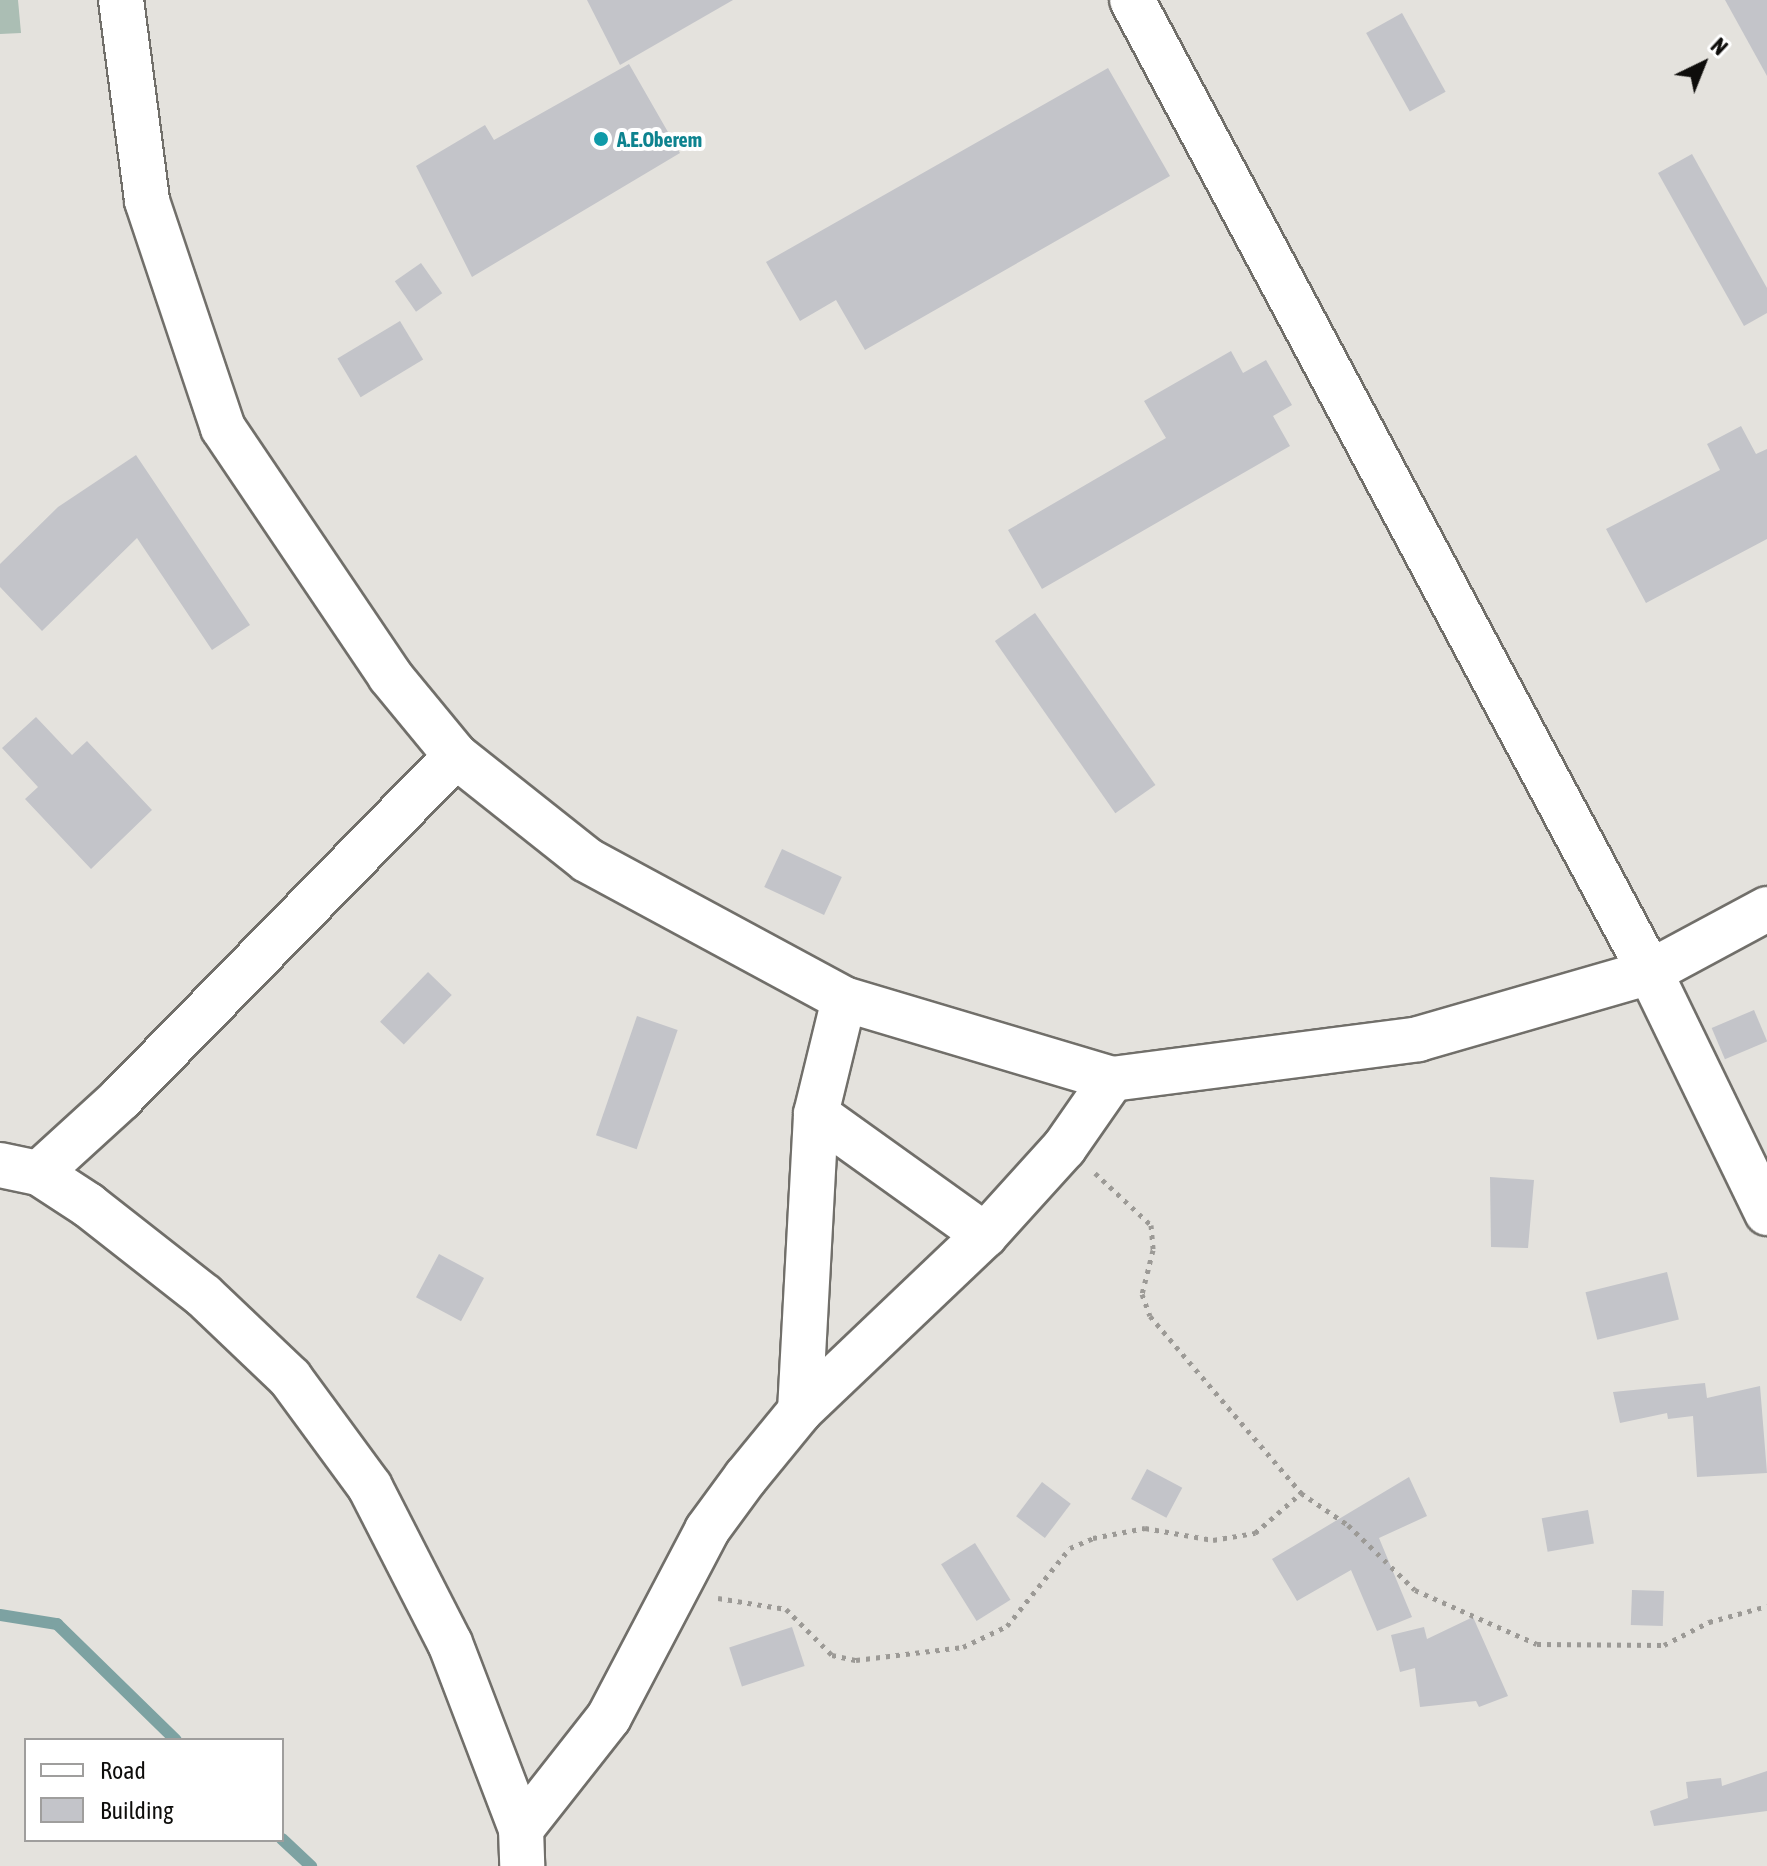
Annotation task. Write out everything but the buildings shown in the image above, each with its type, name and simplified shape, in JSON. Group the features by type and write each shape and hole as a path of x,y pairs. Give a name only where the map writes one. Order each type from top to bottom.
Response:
{"street":[{"path":"121,0 147,201 223,428 390,676 456,756 587,860 844,999 1112,1079 1418,1039 1650,972 1767,909"},
{"path":"1132,0 1650,972 1767,1213"},
{"path":"456,756 131,1088 19,1169 204,1296 290,1378 377,1501 450,1643 522,1847"},
{"path":"800,1411 816,1114 844,999"},
{"path":"522,1847 609,1717 679,1593 707,1530 800,1411 985,1235 1064,1148 1112,1079"},
{"path":"816,1114 985,1235"}],"path":[{"path":"1064,1148 1151,1225 1153,1250 1142,1294 1150,1316 1301,1493 1348,1525 1415,1590 1537,1644 1664,1645 1709,1622 1767,1606"},
{"path":"679,1593 786,1609 832,1655 844,1658 963,1647 1007,1626 1070,1548 1093,1538 1145,1528 1213,1540 1255,1533 1301,1493"}],"green space":[{"path":"0,0 18,0 21,33 0,34"}],"waterway":[{"path":"0,1615 57,1624 174,1738"},
{"path":"284,1841 311,1866"}],"place":[{"name":"A.E.Oberem","path":"601,139"}]}
